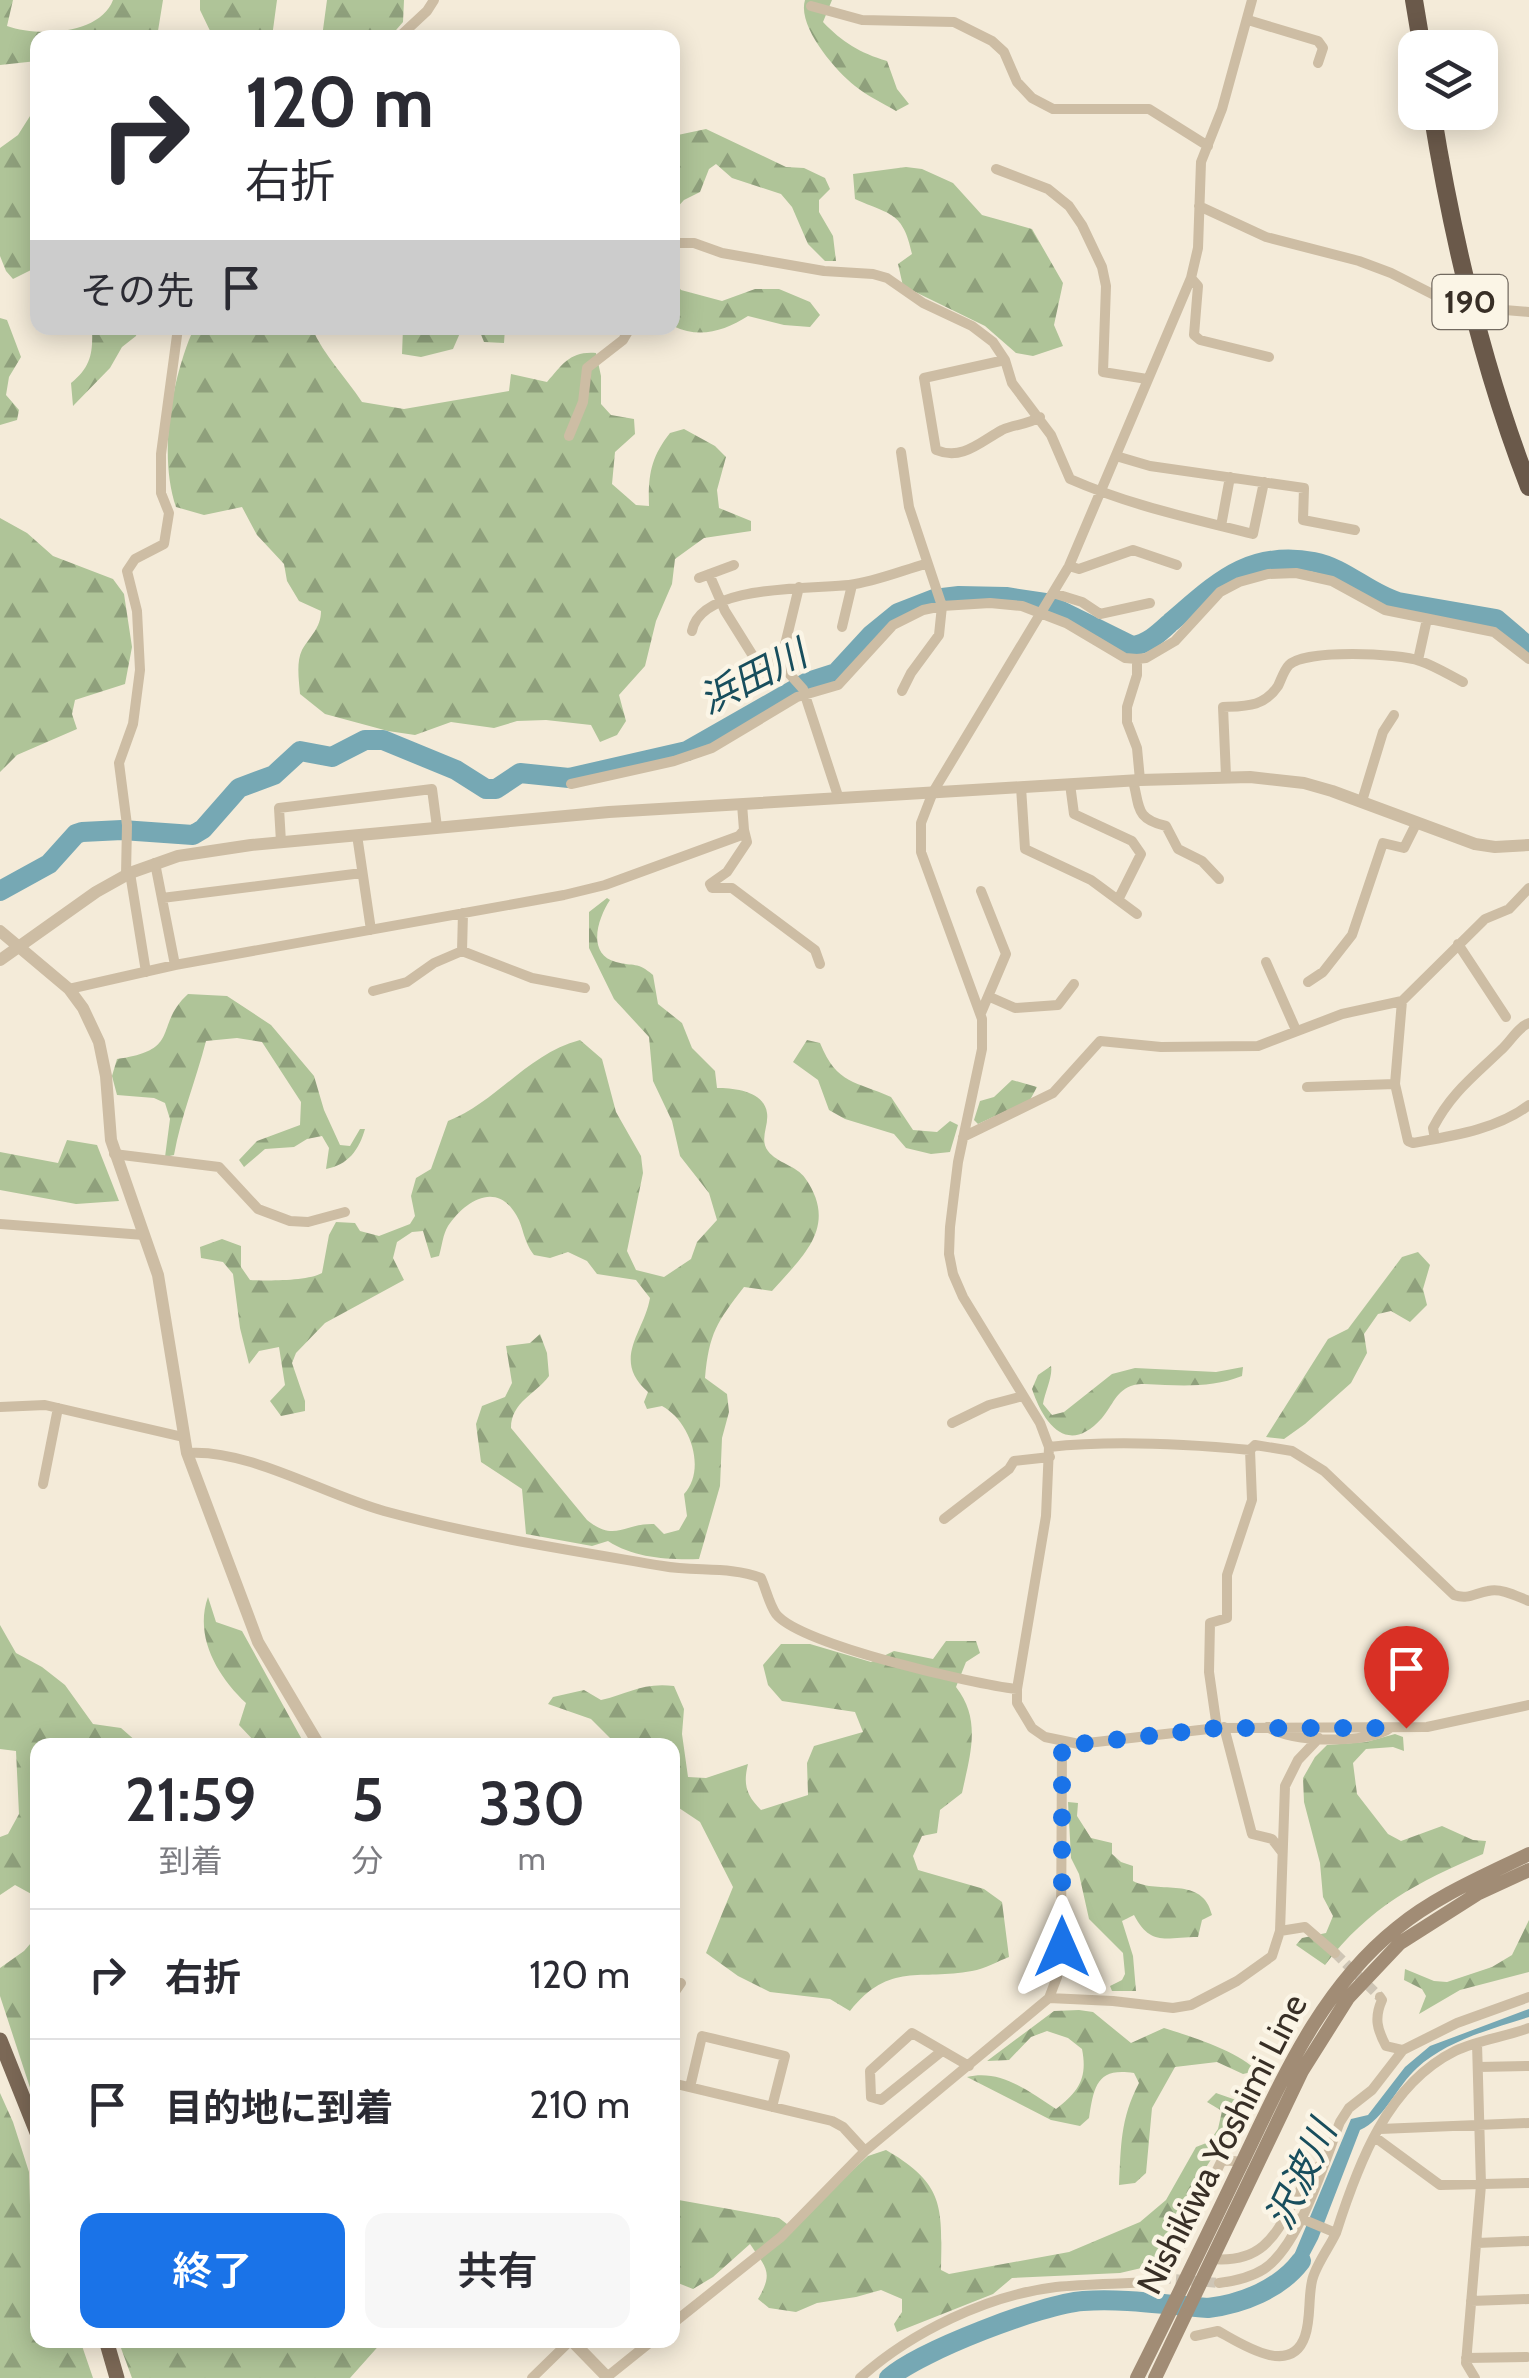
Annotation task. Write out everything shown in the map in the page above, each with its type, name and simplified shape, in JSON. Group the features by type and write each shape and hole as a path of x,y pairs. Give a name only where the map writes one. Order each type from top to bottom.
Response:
{"highway":[{"path":"1414,0 1419,30"},
{"name":"190","path":"1435,130 1452,233 1502,415 1529,487"}],"main road":[{"name":"Nishikiwa Yoshimi Line","path":"1137,2378 1172,2324 1243,2162 1315,2020 1364,1958 1397,1928 1428,1906 1529,1854"},
{"name":"Nishikiwa Yoshimi Line","path":"1188,2291 1212,2259 1302,2071 1348,1998 1400,1943 1477,1894 1529,1870"},
{"path":"0,2040 30,2115"},
{"name":"Nishikiwa Yoshimi Line","path":"1155,2378 1172,2324"},
{"path":"109,2348 118,2378"}],"street":[{"path":"407,30 434,0"},
{"path":"1252,0 1202,162 1198,248 1191,278 1069,566 981,709 921,823 921,852 981,1014 982,1049 950,1227 953,1274 1040,1424 1050,1452 1046,1516 1017,1704 1032,1728 1045,1737 1079,1744 1220,1727 1427,1726 1529,1705"},
{"path":"812,6 862,20 954,22 992,41 1004,52 1017,82 1032,98 1053,109 1149,109 1208,146"},
{"path":"1248,20 1318,41 1323,48 1318,64"},
{"path":"996,168 1048,189 1069,206 1094,248 1106,286 1103,372 1147,379"},
{"path":"1199,206 1266,237 1359,261 1436,299 1472,308 1529,312"},
{"path":"680,243 824,272 873,274 972,326 993,342 1005,360 1012,383 1051,435 1070,479 1100,492 1140,507 1253,534 1264,482"},
{"path":"1191,278 1198,286 1194,335 1200,340 1269,357"},
{"path":"146,972 128,874 119,763 139,698 137,611 126,570 135,558 164,544 167,532 169,513 161,493 161,454 177,335"},
{"path":"569,436 583,402 588,368 626,335"},
{"path":"1005,360 924,378 936,450 950,456 983,443 1004,429 1028,425 1040,417"},
{"path":"901,452 909,508 941,600 939,634 902,691"},
{"path":"1116,456 1150,466 1304,488 1303,520 1355,530"},
{"path":"1222,526 1230,477"},
{"path":"1069,566 1079,569 1134,550 1177,565"},
{"path":"692,631 694,618 701,611 722,602 799,587 852,584 926,564"},
{"path":"734,565 704,576 760,668 784,652 799,587"},
{"path":"571,784 694,756 802,689 838,684 902,618 941,600 1022,606 1066,623 1126,658 1137,659 1175,641 1220,592 1239,582 1268,574 1311,575 1332,581 1385,610 1494,632 1529,659"},
{"path":"842,626 852,584"},
{"path":"1052,595 1082,602 1100,614 1150,603"},
{"path":"1418,660 1427,619"},
{"path":"1226,776 1223,707 1254,706 1265,700 1276,689 1289,664 1312,656 1338,655 1418,660 1463,682"},
{"path":"1137,659 1127,722 1137,748 1138,809 1146,818 1166,826 1178,849 1202,861 1218,879"},
{"path":"777,660 802,689 839,798"},
{"path":"1362,801 1382,732 1394,715"},
{"path":"0,960 128,874 205,850 437,827 742,804 1226,776 1304,783 1475,844 1529,845"},
{"path":"1070,784 1074,814 1132,841 1142,854 1118,898"},
{"path":"1020,787 1025,849 1091,880 1137,914"},
{"path":"281,842 279,808 432,789 437,827"},
{"path":"742,804 747,842 727,872 710,884 712,888 732,888 815,950 820,964"},
{"path":"1308,982 1324,972 1352,935 1384,843 1404,848 1417,822"},
{"path":"70,988 605,885 722,843 744,830"},
{"path":"356,835 370,930"},
{"path":"155,863 175,965"},
{"path":"162,898 362,873"},
{"path":"964,1138 1053,1093 1100,1041 1161,1047 1244,1048 1272,1042 1342,1014 1402,1000 1485,918 1509,909 1529,888"},
{"path":"981,1014 1006,954 982,892"},
{"path":"462,951 463,913"},
{"path":"0,931 70,988 92,1025 104,1058 114,1154 162,1297 188,1453 258,1642 315,1738"},
{"path":"1458,944 1506,1016"},
{"path":"373,991 407,982 434,963 462,951 532,978 585,988"},
{"path":"1266,962 1296,1030"},
{"path":"990,997 1015,1008 1058,1005 1074,984"},
{"path":"1402,1000 1395,1084 1405,1137 1413,1143 1435,1139 1513,1117 1529,1104"},
{"path":"1435,1139 1433,1128 1462,1085 1529,1023"},
{"path":"1307,1087 1395,1084"},
{"path":"114,1154 219,1167 258,1209 290,1221 308,1222 345,1212"},
{"path":"0,1224 144,1236"},
{"path":"952,1423 989,1405 1024,1396"},
{"path":"0,1407 16,1404 58,1408 183,1436"},
{"path":"44,1484 58,1408"},
{"path":"944,1519 1014,1461 1050,1452 1090,1443 1210,1444 1250,1450"},
{"path":"1282,1852 1272,1839 1252,1834 1220,1727 1210,1672 1210,1623 1226,1618 1227,1576 1252,1500 1250,1450 1255,1445 1292,1451 1324,1471 1454,1596 1462,1598 1490,1590 1529,1602"},
{"path":"188,1453 207,1451 236,1458 381,1510 491,1538 669,1567 746,1572 761,1578 776,1614 791,1627 898,1663 1017,1689"},
{"path":"1267,1726 1292,1738 1370,1737 1391,1727"},
{"path":"1049,1998 1114,2000 1173,2008 1191,2005 1272,1956 1280,1931 1285,1786 1298,1760 1319,1738"},
{"path":"680,2318 781,2236 866,2151 1049,1998 1062,1947 1062,1743"},
{"path":"1280,1931 1304,1927 1336,1953"},
{"path":"1380,1997 1378,2031 1386,2046 1403,2050"},
{"path":"1219,2283 1243,2279 1273,2262 1302,2219 1340,2122 1403,2050 1443,2029 1529,1997"},
{"path":"1194,2336 1218,2331 1270,2357 1292,2352 1301,2344 1306,2334 1312,2278 1363,2153 1403,2090 1424,2070 1459,2049 1529,2028"},
{"path":"942,2051 881,2100 871,2097 870,2071 912,2034 942,2051 968,2066"},
{"path":"690,2088 702,2036 784,2056 772,2107"},
{"path":"1475,2378 1466,2358 1481,2185 1477,2043"},
{"path":"1479,2067 1529,2066"},
{"path":"680,2085 832,2122 866,2151"},
{"path":"1378,2134 1529,2123"},
{"path":"1378,2134 1440,2186 1529,2183"},
{"path":"860,2378 928,2329 988,2305 1053,2288 1161,2278 1170,2269 1222,2160 1243,2162"},
{"path":"1212,2259 1242,2260 1263,2249 1306,2178 1323,2164"},
{"path":"1302,2219 1334,2232"},
{"path":"1477,2243 1529,2241"},
{"path":"1471,2300 1529,2299"},
{"path":"532,2378 564,2348"},
{"path":"580,2348 608,2378 644,2348"},
{"path":"1466,2358 1527,2358"}],"green space":[{"path":"0,0 13,0 7,26 30,31 30,62 0,65"},
{"path":"113,0 163,0 158,30 66,30 95,20"},
{"path":"200,0 277,0 273,30 210,30 200,10"},
{"path":"327,0 404,0 403,22 396,30 323,30"},
{"path":"805,0 832,0 823,22 852,46 887,61 897,89 909,104 896,111 847,79 812,34 804,11"},
{"path":"30,116 30,270 13,279 0,256 0,148 18,135"},
{"path":"706,129 786,167 804,168 825,178 830,189 819,200 819,212 833,236 836,261 825,261 808,244 792,207 781,194 732,178 716,164 709,169 700,192 680,204 680,135"},
{"path":"906,167 922,169 953,183 982,215 1032,229 1063,283 1054,325 1063,346 1033,356 1016,353 985,326 903,286 898,264 912,254 904,230 893,216 855,199 853,174"},
{"path":"680,289 722,301 755,289 779,289 810,302 820,315 810,327 748,316 712,332 683,330"},
{"path":"0,318 7,320 21,357 9,377 6,395 19,410 17,420 0,425"},
{"path":"92,335 136,335 73,406 71,383 83,371"},
{"path":"191,335 316,335 362,402 404,409 509,391 511,374 547,382 573,357 596,353 601,404 611,415 634,419 635,434 615,452 612,484 636,505 649,506 655,458 670,433 684,429 715,446 726,457 717,490 719,508 751,521 751,531 704,538 675,559 672,584 656,621 645,666 619,695 626,721 617,735 600,742 591,725 546,720 517,721 494,728 451,722 415,735 325,714 300,694 298,672 300,655 317,627 321,611 299,601 287,581 284,564 257,535 242,507 204,515 176,507 168,440 174,392"},
{"path":"403,335 459,335 453,349 421,357 402,354"},
{"path":"481,335 505,335 504,343 484,342"},
{"path":"0,518 27,533 53,556 113,579 124,594 132,647 125,684 75,700 72,714 77,729 17,755 0,772"},
{"path":"607,898 610,900 597,935 601,951 607,958 639,966 653,975 658,1004 682,1023 692,1048 715,1071 717,1088 740,1090 760,1100 767,1113 765,1146 805,1178 819,1211 813,1239 795,1265 772,1291 744,1287 712,1339 705,1378 727,1394 729,1412 722,1438 720,1486 699,1559 652,1557 608,1541 592,1546 526,1534 522,1489 481,1462 476,1424 482,1406 505,1397 512,1383 506,1346 530,1343 540,1334 549,1376 515,1411 511,1428 597,1527 613,1531 654,1524 664,1534 679,1530 687,1516 684,1494 691,1484 695,1459 687,1434 672,1413 662,1406 647,1409 644,1402 648,1392 632,1368 633,1346 650,1298 636,1280 597,1274 587,1261 568,1252 550,1258 534,1255 507,1203 498,1198 480,1198 462,1209 448,1226 439,1256 431,1258 423,1231 412,1232 397,1242 393,1258 404,1280 325,1323 296,1353 292,1363 305,1411 281,1416 270,1401 285,1385 279,1347 259,1351 249,1364 233,1274 223,1262 201,1258 200,1247 222,1239 241,1246 241,1267 250,1280 307,1278 322,1273 329,1235 336,1222 355,1223 360,1231 379,1236 410,1224 415,1216 411,1196 416,1178 431,1169 448,1121 466,1113 544,1056 580,1040 602,1059 616,1112 641,1156 643,1173 627,1251 636,1270 664,1277 691,1259 697,1242 717,1220 709,1193 680,1156 672,1121 653,1081 649,1037 614,999 589,948 589,912"},
{"path":"188,994 227,996 271,1025 314,1076 340,1145 350,1146 360,1129 365,1129 352,1155 326,1169 329,1148 322,1136 294,1147 265,1149 244,1167 239,1160 257,1141 300,1125 301,1102 262,1042 237,1038 206,1041 174,1155 165,1157 170,1119 165,1103 154,1098 117,1095 112,1076 117,1059 138,1055 159,1043 171,1016"},
{"path":"807,1040 820,1043 841,1074 891,1097 913,1130 937,1132 950,1121 958,1125 950,1152 931,1154 906,1148 894,1134 829,1110 818,1080 793,1062"},
{"path":"1012,1080 1037,1087 1030,1100 978,1124 974,1120 980,1101 994,1097"},
{"path":"67,1140 97,1145 119,1201 76,1204 0,1190 0,1152 58,1163"},
{"path":"1418,1252 1430,1265 1423,1289 1427,1305 1410,1322 1391,1311 1378,1314 1364,1334 1367,1353 1351,1383 1284,1439 1266,1437 1328,1339 1348,1329 1402,1257"},
{"path":"1051,1366 1043,1404 1052,1415 1064,1412 1112,1374 1135,1368 1216,1372 1243,1367 1242,1376 1214,1384 1128,1387 1090,1429 1068,1435 1050,1424 1032,1389 1038,1375"},
{"path":"208,1597 216,1622 242,1631 301,1738 251,1738 239,1725 246,1703 226,1681 211,1654 204,1612"},
{"path":"0,1625 16,1653 65,1685 93,1724 121,1728 132,1738 30,1738 30,1893 15,1885 0,1895 0,1837 8,1834 19,1814 16,1751 0,1749"},
{"path":"946,1641 976,1641 980,1653 966,1662 956,1687 969,1712 972,1738 962,1793 940,1810 937,1833 922,1836 913,1856 918,1870 984,1889 1002,1902 1009,1957 972,1971 892,1979 865,1995 850,2011 830,1999 770,1992 706,1953 733,1887 700,1822 680,1809 680,1738 610,1738 591,1719 548,1704 553,1697 584,1690 601,1700 644,1687 674,1686 684,1709 682,1734 688,1777 706,1778 748,1764 747,1789 761,1810 808,1795 807,1763 814,1746 863,1732 855,1712 782,1701 768,1685 763,1665 781,1644 810,1644 871,1662 894,1651 933,1659"},
{"path":"1395,1734 1403,1737 1404,1751 1393,1747 1366,1749 1353,1763 1357,1794 1388,1834 1401,1841 1442,1826 1473,1840 1486,1841 1483,1854 1396,1898 1359,1927 1325,1965 1296,1945 1302,1938 1326,1933 1333,1916 1323,1897 1303,1778 1327,1745 1366,1742"},
{"path":"1068,1802 1078,1803 1077,1816 1091,1838 1112,1843 1112,1854 1133,1866 1133,1881 1190,1890 1200,1895 1212,1915 1202,1920 1198,1937 1160,1938 1147,1932 1134,1915 1122,1921 1133,1956 1136,1991 1112,1991 1110,1986 1125,1974 1123,1953 1089,1919 1079,1874 1071,1858"},
{"path":"1529,1920 1529,1972 1460,1990 1419,2014 1426,1996 1422,1989 1404,1980 1405,1969 1447,1982 1492,1967 1512,1955"},
{"path":"30,1944 30,2088 0,1996 0,1968"},
{"path":"1054,2011 1093,2012 1131,2043 1164,2028 1227,2051 1256,2071 1243,2074 1217,2062 1175,2067 1152,2108 1146,2173 1135,2183 1119,2185 1125,2121 1139,2083 1134,2073 1105,2076 1096,2088 1089,2118 1080,2126 1051,2120 967,2077 1003,2079 1056,2109 1070,2097 1082,2077 1082,2049 1068,2038 1047,2031 1031,2037 1009,2060 987,2061"},
{"path":"0,2093 29,2172 30,2348 83,2348 93,2378 0,2378"},
{"path":"1216,2093 1236,2100 1242,2114 1235,2131 1205,2169 1169,2244 1150,2266 1120,2273 1012,2278 993,2294 897,2332 894,2324 902,2312 902,2299 881,2290 817,2303 796,2312 769,2308 758,2299 767,2276 750,2244 693,2289 680,2284 680,2200 779,2218 791,2227 868,2156 886,2150 920,2174 936,2199 940,2213 941,2270 949,2274 1069,2252 1140,2222 1166,2200 1196,2147 1209,2142 1218,2129 1222,2111 1207,2102"},
{"path":"121,2348 377,2348 350,2378 132,2378"}],"water":[{"path":"1529,2009 1529,2017 1441,2050 1410,2076 1383,2111 1360,2130 1318,2239 1307,2260 1284,2279 1351,2119 1368,2115 1405,2067 1430,2046"}],"waterway":[{"name":"浜田川","path":"0,891 49,864 82,832 122,830 193,835 239,788 274,775 300,751 332,757 365,740 383,740 456,770 486,789 496,789 520,773 569,778 687,751 808,682 836,673 898,613 934,599 1006,597 1045,603 1132,646 1153,637 1203,594 1235,573 1252,565 1291,560 1325,565 1398,602 1496,619 1529,647"},
{"name":"沢波川","path":"889,2378 953,2343 1040,2310 1098,2300 1221,2306 1271,2287 1301,2261"}],"tunnel":[{"path":"1335,1953 1380,1997"},
{"path":"1161,2278 1219,2283"}],"route":[{"path":"1062,1947 1062,1743 1217,1728 1406,1728"}]}
